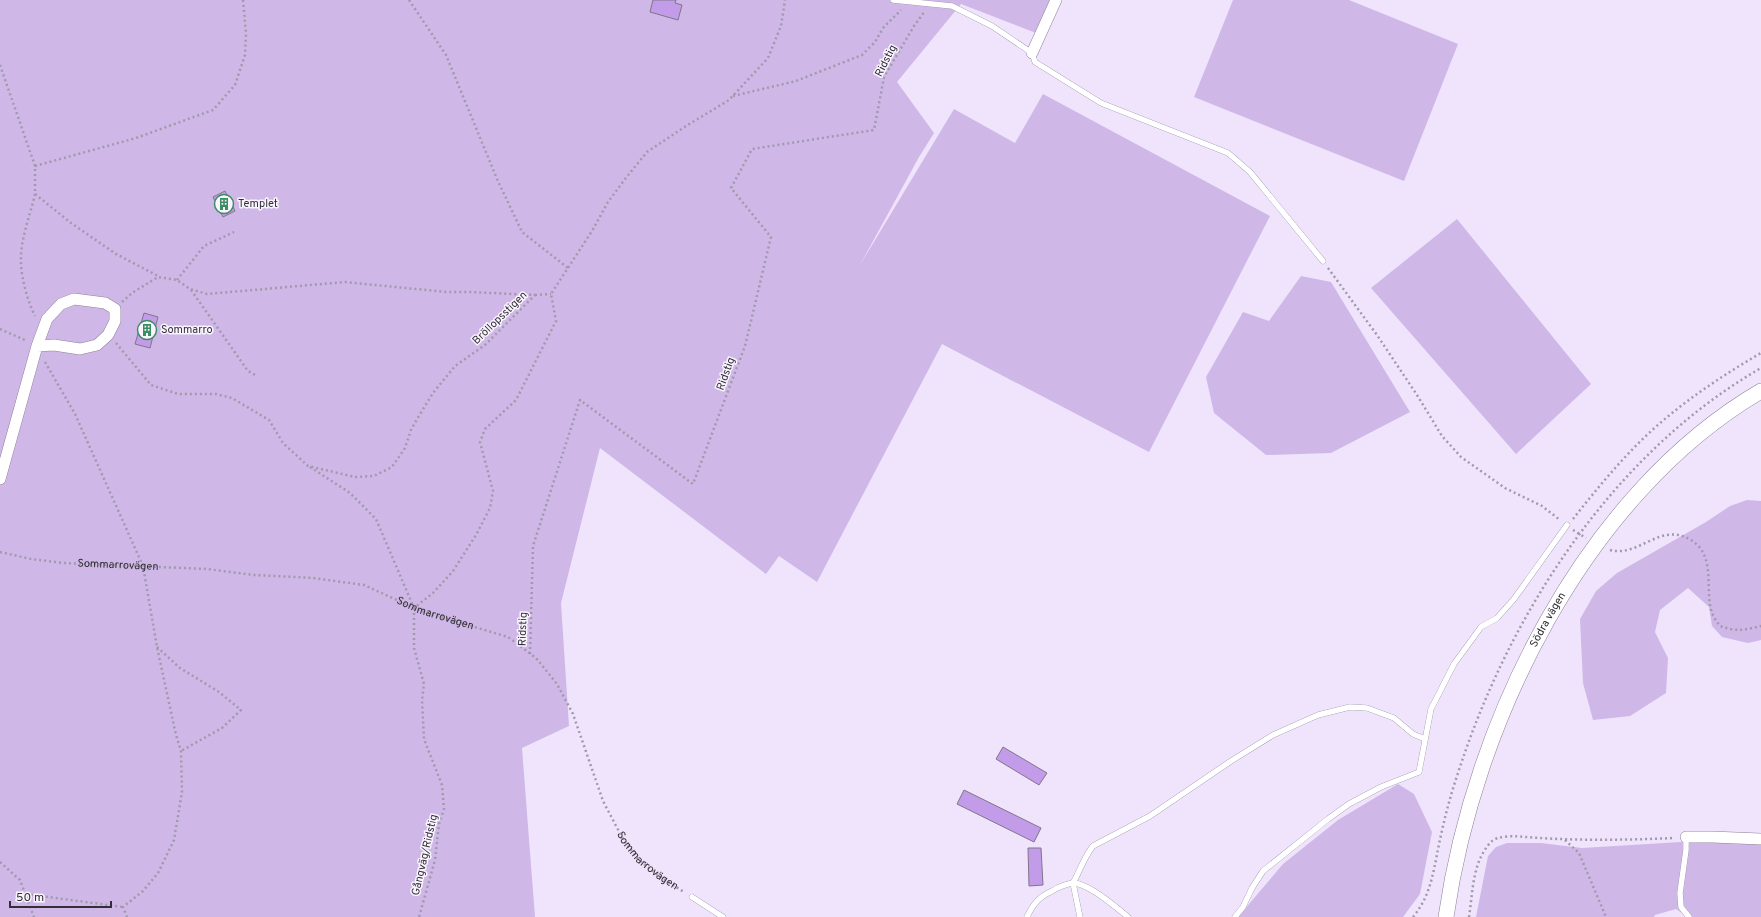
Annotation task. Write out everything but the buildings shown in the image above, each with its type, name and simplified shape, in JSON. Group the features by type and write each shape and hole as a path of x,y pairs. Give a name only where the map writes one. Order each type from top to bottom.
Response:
{"main road":[{"name":"Södra vägen","path":"1446,917 1458,848 1470,801 1497,723 1514,683 1537,638 1559,600 1597,545 1636,496 1671,458 1722,416 1761,390"}],"street":[{"path":"1032,53 1056,0"},
{"path":"0,479 37,346 47,319 61,304 74,299 105,303 114,309 115,321 108,335 97,345 80,349 54,345 37,346"},
{"path":"1686,837 1761,839"}],"lane":[{"path":"893,0 952,6 992,26 1032,53 1035,62 1101,103 1228,152 1250,172 1323,262"},
{"path":"1235,917 1263,871 1328,819 1350,804 1381,787 1419,772 1431,709 1454,664 1481,627 1498,618 1514,599 1567,525"},
{"path":"1027,917 1032,906 1040,897 1073,883 1080,872 1087,853 1093,846 1150,816 1231,761 1273,735 1318,715 1350,707 1366,708 1394,718 1413,734 1425,739"},
{"path":"1686,837 1686,850 1680,893 1681,907 1688,917"},
{"path":"1073,883 1080,917"},
{"path":"1073,883 1092,890 1128,917"},
{"name":"Sommarrovägen","path":"692,897 723,917"}],"path":[{"path":"35,166 136,138 213,110 235,86 245,55 246,33 243,0"},
{"path":"409,0 446,55 497,179 522,232 568,268"},
{"path":"308,466 350,493 376,519 414,608 433,593 453,571 476,535 490,508 493,491 480,442 485,429 516,400 556,320 551,294 608,202 647,152 733,96 768,58 781,26 785,0"},
{"path":"733,96 796,81 862,55 875,42 883,28 910,1"},
{"name":"Ridstig","path":"530,654 533,546 580,400 693,484 744,346 771,237 731,188 752,149 874,130 884,77 914,26 930,3"},
{"path":"0,65 35,166 35,194 24,241 21,262 26,292 34,313 43,330"},
{"name":"Bröllopsstigen","path":"35,194 71,223 116,254 158,277 177,280 190,289 207,294 345,282 446,292 535,295"},
{"path":"177,280 204,246 234,232"},
{"path":"1323,262 1378,335 1442,436 1460,457 1505,488 1542,506 1597,545 1614,551 1625,550 1659,536 1670,534 1681,535 1692,541 1703,552 1707,563 1712,612 1720,626 1731,630 1742,631 1761,626"},
{"path":"114,309 132,292 158,277"},
{"path":"190,289 248,371 257,376"},
{"path":"535,295 551,294"},
{"name":"Bröllopsstigen","path":"108,335 151,385 178,394 216,394 232,398 269,420 283,443 308,466 355,477 374,476 392,468 405,448 411,430 417,419 434,393 455,366 485,346 535,295"},
{"path":"0,329 37,346 75,414 142,566 157,647 181,751 182,792 174,840 158,873 143,891 123,907 26,894"},
{"path":"1567,525 1606,478 1659,425 1725,373 1761,353"},
{"name":"Sommarrovägen","path":"0,552 31,559 57,562 199,568 313,578 364,585 414,608 508,637 530,654 557,684 573,714 603,801 624,841 639,860 659,876 692,897"},
{"name":"Gångväg/Ridstig","path":"414,608 414,648 424,684 422,700 424,740 442,785 444,809 438,824 435,860 419,917"},
{"path":"157,647 180,668 219,692 241,710 222,728 181,751"},
{"path":"1469,917 1477,862 1492,841 1501,838 1521,836 1564,840 1686,837"},
{"path":"1564,840 1579,852 1606,917"},
{"path":"0,862 20,880 34,917"},
{"path":"123,907 127,917"}],"shaded area":[{"path":"0,0 1051,0 1036,33 961,4 897,82 934,133 919,157 860,265 954,109 1015,143 1043,94 1270,216 1149,452 942,344 817,582 779,556 766,574 600,448 561,603 569,726 522,748 535,917 0,917"},
{"path":"1233,0 1349,0 1458,44 1404,181 1194,97"},
{"path":"1457,219 1591,384 1516,454 1371,288"},
{"path":"1301,276 1331,282 1410,412 1331,453 1266,455 1214,413 1206,377 1243,312 1269,321"},
{"path":"1747,500 1761,501 1761,640 1748,643 1722,637 1712,626 1709,607 1688,588 1660,610 1655,632 1668,658 1666,693 1630,716 1593,720 1583,683 1580,619 1596,591 1617,573 1706,522 1730,506"},
{"path":"1398,784 1414,794 1432,832 1420,894 1403,917 1238,917 1283,864 1338,820"},
{"path":"1697,841 1761,843 1761,917 1688,917 1676,909 1655,915 1654,917 1476,917 1488,856 1496,847 1507,843 1541,843 1582,848"}],"place":[{"name":"Templet","path":"224,204"},
{"name":"Sommarro","path":"147,330"}]}
